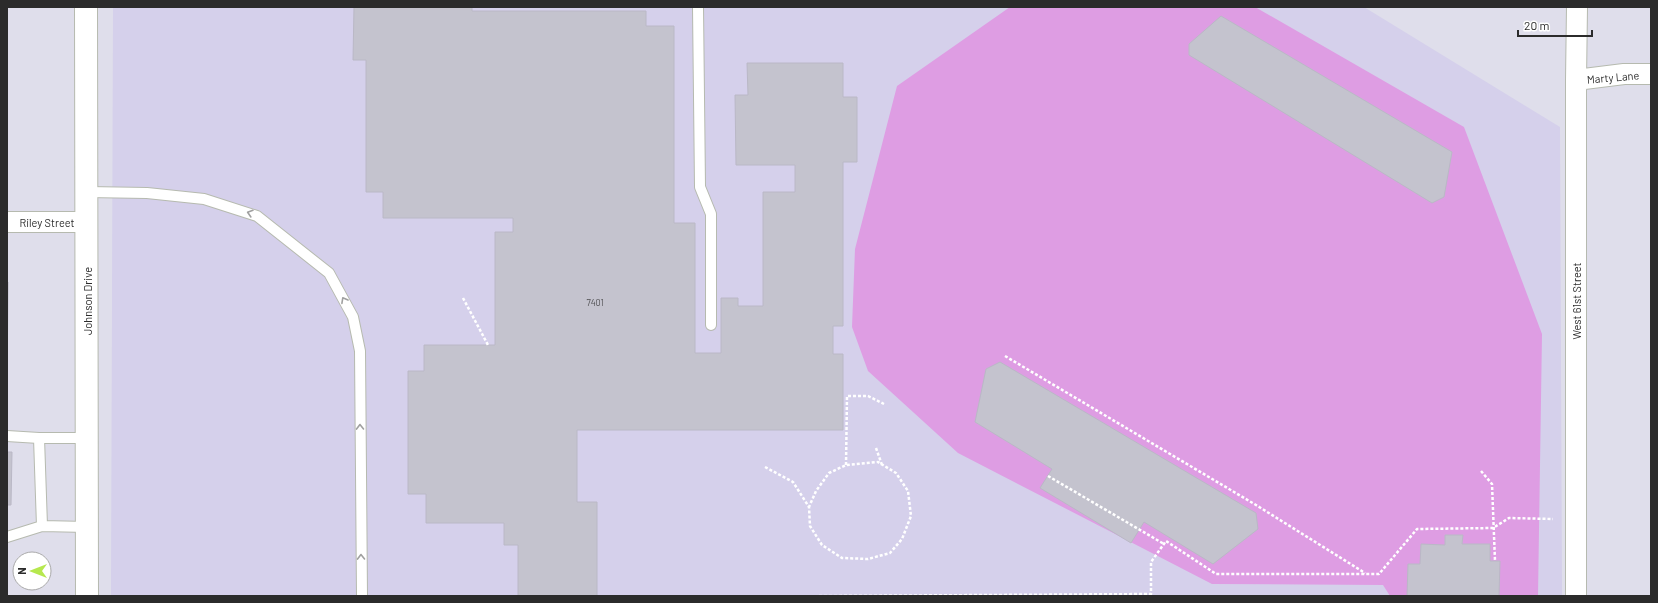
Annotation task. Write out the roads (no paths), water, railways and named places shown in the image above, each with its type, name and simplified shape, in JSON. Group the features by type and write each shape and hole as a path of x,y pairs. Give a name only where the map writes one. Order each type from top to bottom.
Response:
{"main road":[{"name":"Johnson Drive","path":"86,7 87,596"}],"street":[{"name":"West 61st Street","path":"1576,596 1577,7"},
{"name":"Marty Lane","path":"1576,80 1624,74 1651,74"},
{"name":"Riley Street","path":"7,222 87,222"}],"lane":[{"path":"698,7 700,187 711,214 711,325"},
{"path":"87,192 147,193 204,199 257,216 329,273 353,317 360,351 362,596"},
{"path":"7,436 87,438"},
{"path":"39,438 42,526"},
{"path":"7,537 42,526 87,527"}]}
